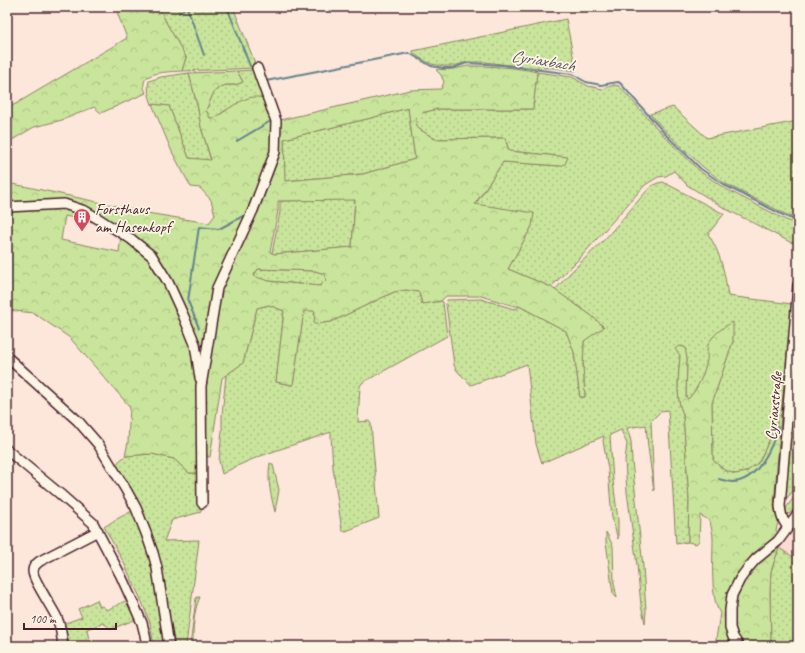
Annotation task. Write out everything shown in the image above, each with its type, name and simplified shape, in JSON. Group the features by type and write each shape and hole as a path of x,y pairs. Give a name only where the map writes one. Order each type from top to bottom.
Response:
{"street":[{"path":"201,386 218,288 253,210 275,152 276,121 256,68"},
{"path":"7,207 64,204 85,211 131,239 152,256 168,282 184,317 194,344 201,386 202,503"},
{"name":"Cyriaxstraße","path":"789,527 785,524 782,518 780,506 798,285"},
{"path":"7,357 78,421 98,444 126,490 136,508 153,554 158,575 169,646"},
{"path":"7,450 90,520 98,531 121,576 142,623 147,646"},
{"path":"739,646 733,637 730,628 732,595 740,579 748,568 756,559 778,541 798,514"},
{"path":"63,646 58,620 36,579 33,571 34,567 40,561 98,531"}],"shaded area":[{"path":"798,521 798,560 779,548"}],"green space":[{"path":"115,7 159,7 186,57 182,71 160,73 149,76 144,83 146,93 101,113 94,107 62,120 34,127 7,143 7,109 127,38"},
{"path":"159,7 233,7 257,68 182,71 186,57"},
{"path":"566,19 576,71 484,62 468,62 453,66 444,66 431,64 413,53 413,51"},
{"path":"468,66 503,67 537,72 533,109 437,109 422,113 416,119 416,127 435,139 505,138 509,151 568,157 565,164 560,166 503,162 475,204 534,213 532,226 508,269 551,287 592,316 604,327 584,341 583,365 585,397 580,397 574,352 566,331 519,306 514,306 481,296 446,296 441,301 422,304 419,292 406,290 394,292 331,322 314,324 315,311 304,311 293,385 276,382 284,311 269,305 257,308 243,363 222,378 210,457 202,456 202,473 189,473 174,459 152,454 125,456 128,442 130,407 70,338 34,313 7,310 7,183 153,214 209,223 215,215 211,200 200,188 191,187 172,152 152,104 169,106 189,158 211,160 201,127 189,73 237,71 243,82 235,85 220,87 214,92 206,110 210,118 215,118 245,99 258,97 264,98 276,121 410,90 441,89 444,82 441,75 436,70","holes":["408,108 415,159 363,174 285,181 284,139","355,200 352,247 274,254 270,252 278,211 278,201","65,216 97,223 121,235 119,252 61,240","258,269 315,271 325,274 326,280 320,286 269,281 253,276"]},
{"path":"255,70 264,98 238,103 215,118 210,118 206,110 214,92 220,87 235,85 243,82 237,71"},
{"path":"537,72 572,77 588,86 603,89 614,85 619,86 666,138 701,172 724,188 786,220 795,223 796,238 794,243 726,209 687,185 674,171 666,176 658,177 645,185 579,259 551,287 508,269 532,226 475,205 503,162 560,166 567,157 509,151 505,138 435,139 416,127 415,119 422,113 437,109 533,109"},
{"path":"189,73 201,127 211,161 189,158 169,106 152,104 149,96 149,81 161,77"},
{"path":"673,107 707,138 798,121 798,206 796,219 724,183 703,167 669,135 650,114"},
{"path":"408,108 415,159 363,174 284,181 284,139"},
{"path":"663,182 724,214 708,234 722,264 728,296 792,304 781,415 777,417 777,424 759,462 746,472 735,474 724,470 713,460 712,403 733,341 708,345 708,358 703,374 695,390 688,399 686,397 687,359 680,355 678,393 683,414 689,499 688,542 676,544 668,410 661,411 651,421 654,491 646,425 627,428 631,441 643,567 646,611 645,623 641,605 627,492 625,460 627,444 621,430 610,435 613,481 618,520 618,539 612,518 608,469 603,441 604,436 542,463 536,444 527,364 471,385 459,373 454,365 446,304 447,300 481,299 514,309 518,308 519,306 566,331 574,352 580,397 585,397 583,365 584,341 603,327 592,316 555,290 605,239 651,186"},
{"path":"355,199 352,247 272,253 280,212 280,201"},
{"path":"258,269 315,271 325,274 326,280 320,286 269,281 253,277"},
{"path":"406,290 419,292 422,304 443,302 447,336 362,383 360,386 358,422 369,421 371,424 379,518 346,531 342,531 333,468 331,432 248,461 222,474 219,461 226,375 243,363 257,308 269,305 284,311 276,382 293,385 304,310 315,311 315,324 331,322 394,292"},
{"path":"733,322 733,341 712,403 713,460 724,470 735,474 746,472 759,462 777,424 777,417 781,415 774,506 778,522 776,531 785,539 779,548 771,571 771,646 715,646 720,613 717,607 713,588 713,537 710,521 700,515 699,541 696,544 688,542 689,499 683,414 678,393 680,355 675,349 679,346 685,347 687,359 686,397 688,399 695,391 702,376 707,360 707,347 712,338"},
{"path":"798,342 798,452 795,459 798,462 798,485 787,498 785,498"},
{"path":"152,454 174,459 189,473 202,473 201,512 172,520 164,541 199,540 186,646 170,646 159,565 147,521 116,464 125,456"},
{"path":"270,463 273,465 279,490 275,512 269,482"},
{"path":"798,492 798,502 796,507 789,514 786,513 786,508"},
{"path":"132,511 155,571 164,646 154,646 150,623 142,602 124,563 104,527"},
{"path":"606,532 613,546 614,583 617,598 613,594"},
{"path":"779,548 798,560 798,646 771,646 771,571"},
{"path":"200,597 193,627 193,646 190,646 196,598"},
{"path":"97,600 100,607 102,606 107,610 127,600 137,619 111,629 103,623 87,629 90,646 66,646 63,624 82,617 78,609"}],"waterway":[{"path":"179,13 184,7"},
{"name":"Cyriaxbach","path":"187,7 204,55"},
{"name":"Cyriaxbach","path":"227,7 250,66"},
{"name":"Cyriaxbach","path":"266,81 409,53 431,66 443,68 453,68 467,63 502,65 572,74 586,82 601,85 618,82 667,136 701,169 724,185 795,220"},
{"path":"237,141 269,122"},
{"path":"199,328 188,301 199,227 219,229 247,214"},
{"path":"719,479 730,482 741,480 756,470 767,454 778,427"}],"place":[{"name":"Forsthaus am Hasenkopf","path":"82,232"}]}
